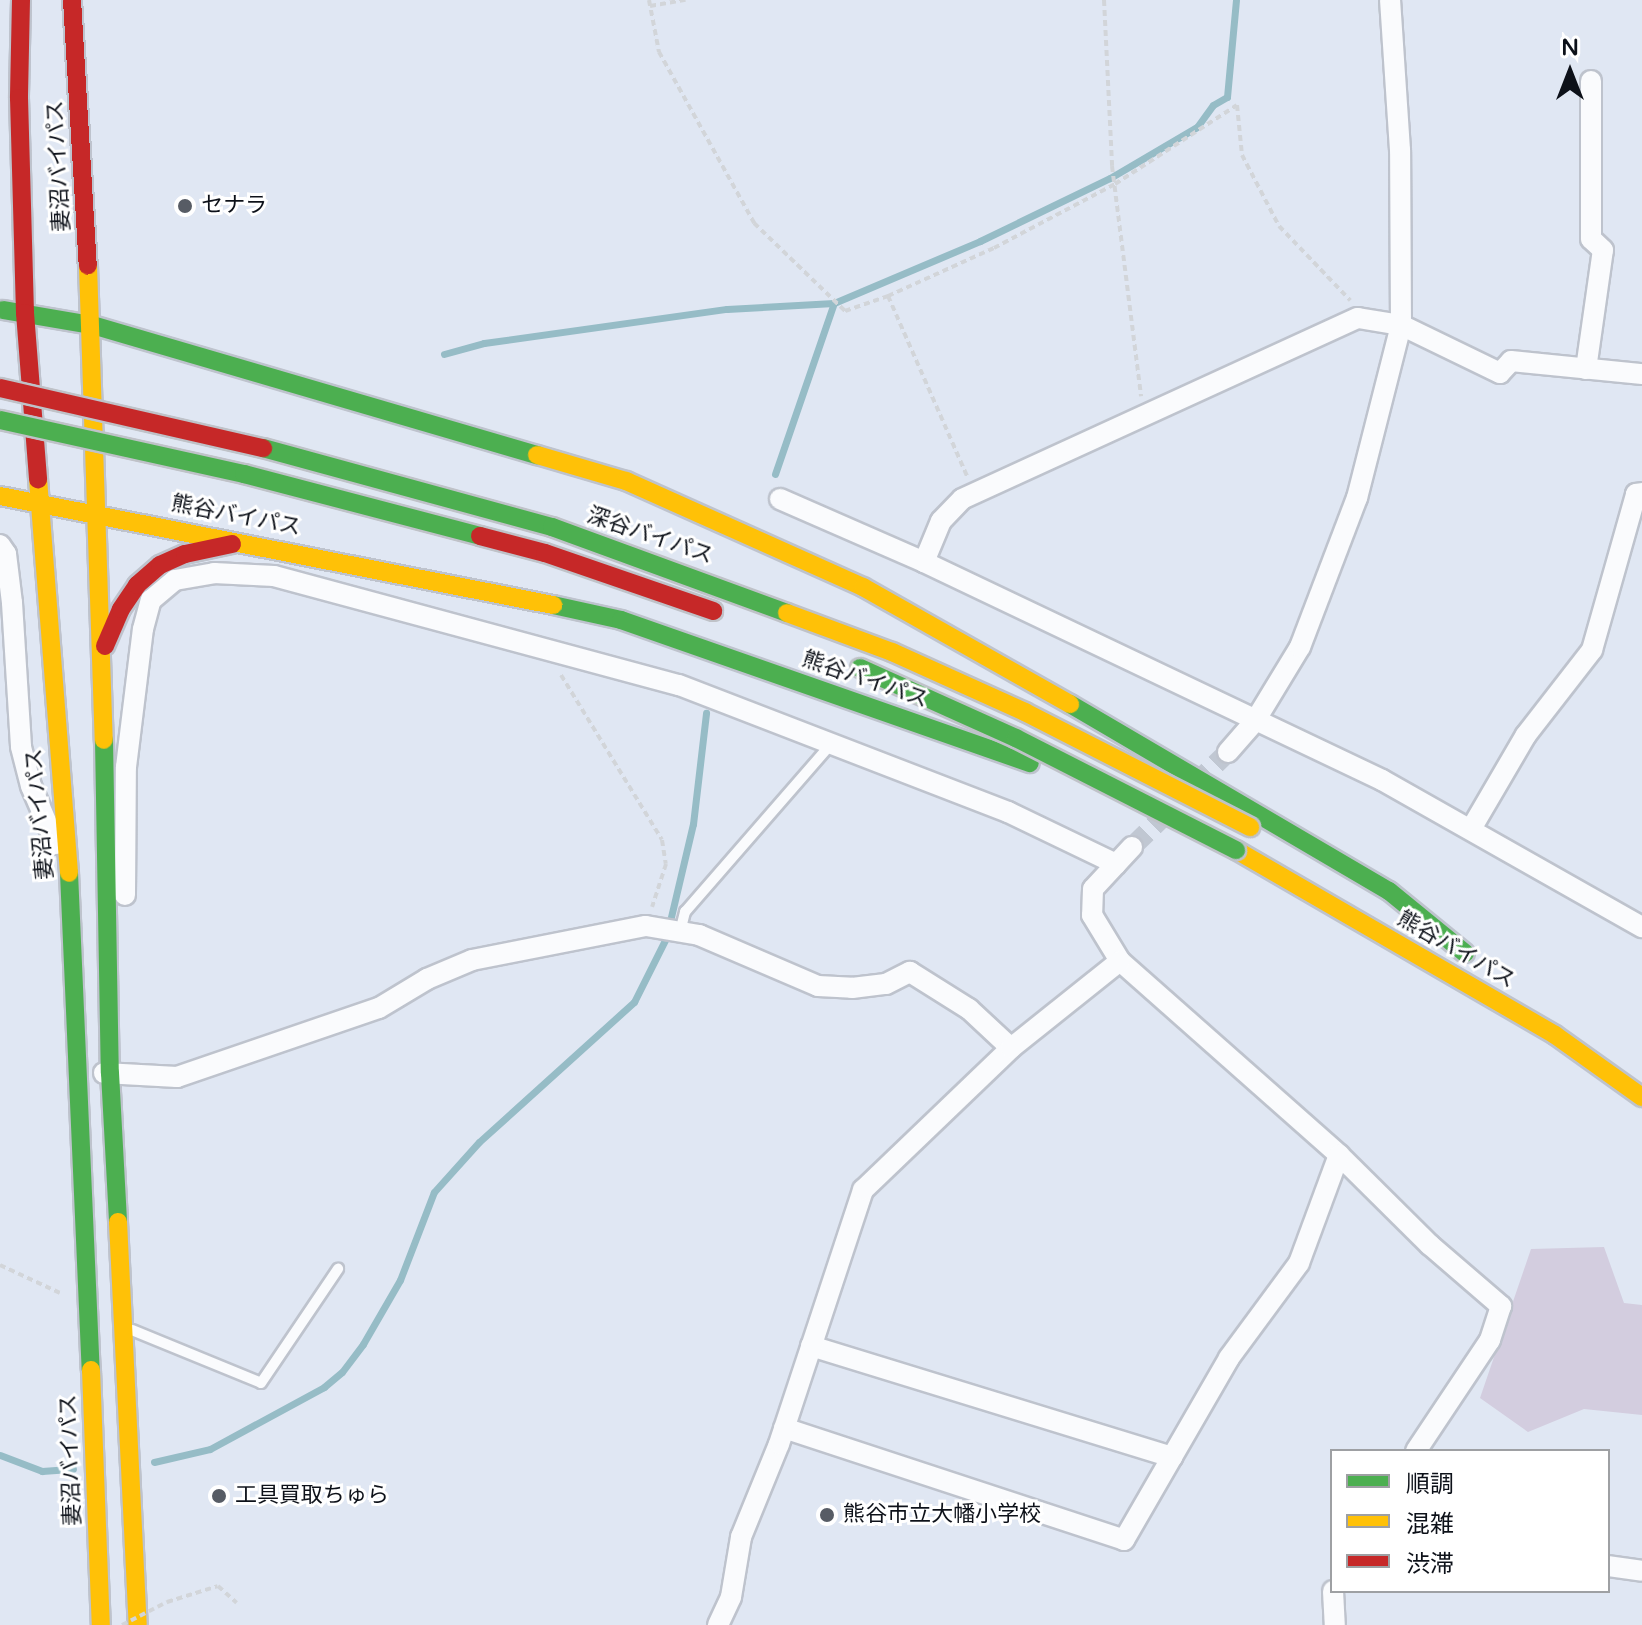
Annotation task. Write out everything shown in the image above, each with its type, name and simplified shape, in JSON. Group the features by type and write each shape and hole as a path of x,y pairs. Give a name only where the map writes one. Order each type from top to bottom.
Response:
{"highway":[{"name":"妻沼バイパス","path":"21,0 19,98 25,313 68,869 80,1075 101,1625"},
{"name":"妻沼バイパス","path":"72,0 92,325 103,652 110,1073 138,1625"},
{"path":"0,309 92,325"},
{"name":"熊谷バイパス","path":"92,325 626,481 863,587 1015,671 1389,891 1471,957 1250,827"},
{"name":"深谷バイパス","path":"0,388 248,444 552,527 892,652 1025,712 1250,827"},
{"path":"0,420 244,474 545,553 730,617"},
{"name":"熊谷バイパス","path":"0,496 242,541 621,620 1030,763 1236,850 1555,1035 1642,1097"},
{"path":"103,652 129,597 160,565 185,554 242,541"},
{"path":"843,661 1016,738 1236,850"}],"street":[{"path":"1228,752 1255,721 1300,647 1357,498 1401,325 1400,150 1390,0"},
{"path":"1586,369 1603,250 1591,239 1591,81"},
{"path":"924,562 941,521 952,506 1351,321 1368,319 1401,325 1500,373 1511,361 1642,374"},
{"path":"1471,829 1526,735 1592,650 1636,494 1642,493"},
{"path":"780,499 924,562 1382,780 1642,927"},
{"path":"0,545 6,554 12,603 21,747 31,786 68,869"},
{"path":"108,936 125,935 126,767 143,629 151,600 175,580 214,573 274,576 679,685 1008,812 1116,864"},
{"path":"1132,847 1093,889 1092,915 1120,961 1339,1155 1430,1245 1501,1306 1490,1340 1417,1449"},
{"path":"80,1075 110,1073 177,1077 379,1008 427,979 472,960 649,926 699,935 818,986 852,988 886,984 910,972 969,1009 1011,1048"},
{"path":"718,1625 731,1597 741,1537 784,1428 863,1190 1011,1048 1120,961"},
{"path":"784,1428 1124,1540 1229,1358 1299,1263 1339,1155"},
{"path":"811,1346 1172,1457"},
{"path":"1610,1566 1642,1571"},
{"path":"1333,1593 1335,1625"}],"lane":[{"path":"679,932 685,912 832,743"},
{"path":"123,1327 261,1383 338,1269"}],"path":[{"path":"685,0 650,3 659,52 754,223 845,311 888,296 994,248 1115,184 1237,105 1242,155 1279,226 1368,319"},
{"path":"1104,0 1115,184 1144,417"},
{"path":"888,296 975,495"},
{"path":"546,649 662,840 666,864 649,926"},
{"path":"0,1265 89,1307"},
{"path":"122,1625 167,1602 218,1586 237,1603"}],"shaded area":[{"path":"1604,1247 1624,1303 1642,1305 1642,1415 1584,1409 1528,1432 1480,1398 1531,1249"}],"waterway":[{"path":"444,354 484,343 727,309 834,303 980,241 1110,178 1197,127 1213,105 1227,97 1236,0"},
{"path":"775,474 834,303"},
{"path":"154,1462 210,1449 324,1387 342,1372 363,1344 400,1280 434,1192 479,1142 634,1002 666,938 693,824 706,713"},
{"path":"0,1455 42,1471 73,1469"}],"tunnel":[{"path":"1194,785 1228,752"},
{"path":"1132,847 1169,811"}],"traffic: fast":[{"path":"3,310 92,325 537,455"},
{"path":"0,420 244,474 480,536"},
{"path":"263,448 552,527 787,613"},
{"path":"553,605 621,620 1030,763"},
{"path":"860,668 1016,738 1236,850"},
{"path":"1070,704 1389,891 1465,953"},
{"path":"104,740 110,1073 118,1222"},
{"path":"69,873 91,1370"}],"traffic: slow":[{"path":"88,266 104,740"},
{"path":"537,455 626,481 863,587 1070,704"},
{"path":"38,479 69,873"},
{"path":"0,496 553,605"},
{"path":"787,613 892,652 1025,712 1250,827"},
{"path":"1236,850 1555,1035 1642,1097"},
{"path":"118,1222 138,1625"},
{"path":"91,1370 101,1625"}],"traffic: jam":[{"path":"21,0 19,98 25,313 38,479"},
{"path":"72,0 88,266"},
{"path":"0,388 263,448"},
{"path":"480,536 545,553 713,611"},
{"path":"105,646 121,609 137,585 160,565 185,554 232,544"}],"place":[{"name":"セナラ","path":"185,206"},
{"name":"工具買取ちゅら","path":"219,1496"},
{"name":"熊谷市立大幡小学校","path":"827,1515"}]}
